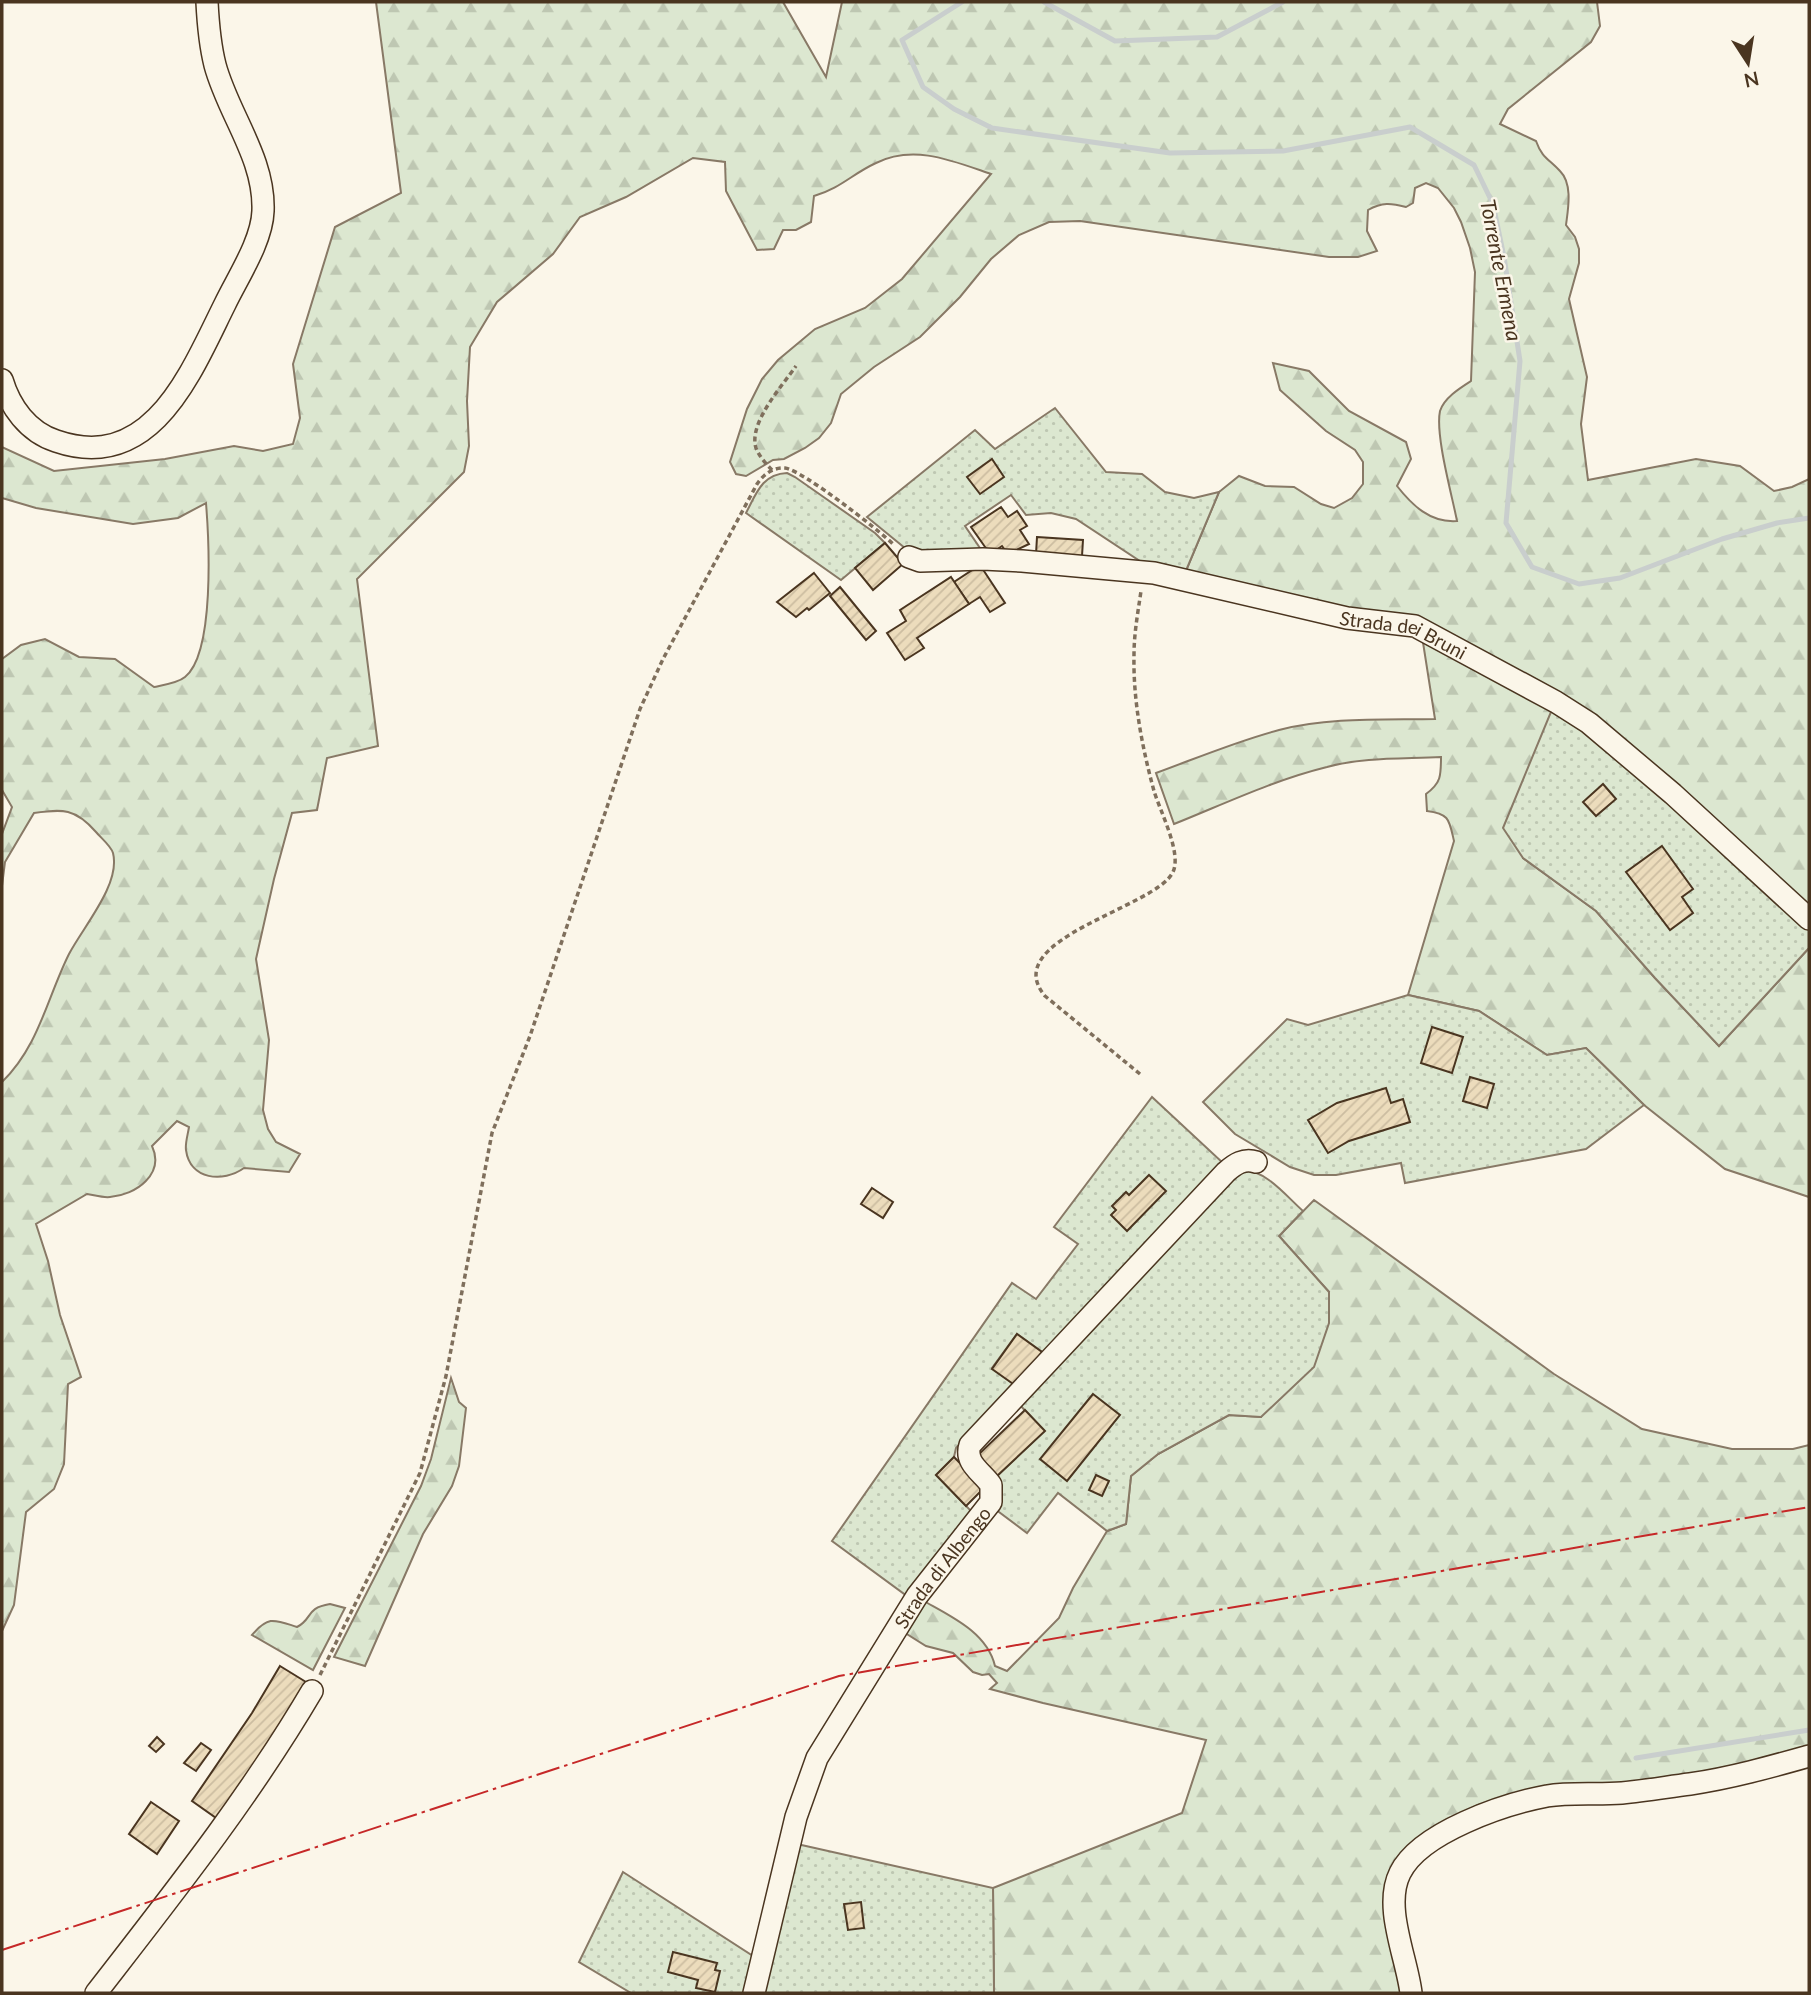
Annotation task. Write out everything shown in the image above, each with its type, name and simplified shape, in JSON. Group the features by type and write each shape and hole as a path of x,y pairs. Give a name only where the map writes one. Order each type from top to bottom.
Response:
{"street":[{"path":"2,380 7,396 21,419 50,439 75,448 108,446 141,433 166,410 188,378 254,246 263,212 259,176 215,65 207,2"},
{"name":"Strada dei Bruni","path":"909,557 920,561 991,559 1143,572 1347,618 1420,628 1556,702 1589,723 1672,794 1809,919"},
{"name":"Strada di Albengo","path":"754,1993 796,1817 817,1758 917,1596 991,1502 991,1485 969,1460 970,1445 1226,1172 1239,1162 1256,1162"},
{"path":"96,1993 225,1825 312,1691"},
{"path":"1411,1993 1397,1932 1395,1895 1400,1874 1415,1854 1462,1823 1503,1807 1549,1796 1622,1793 1694,1784 1809,1756"}],"path":[{"path":"772,470 759,454 755,445 756,435 766,408 796,366"},
{"path":"312,1691 410,1499 420,1473 446,1376 492,1133 530,1036 640,709 663,659 757,484 772,470 786,468 797,473 871,525 909,557"},
{"path":"1140,1074 1045,996 1038,985 1036,975 1037,964 1045,953 1104,916 1157,888 1171,876 1175,868 1174,850 1146,762 1134,679 1136,626 1143,572"}],"green space":[{"path":"376,2 783,2 826,77 842,2 1597,2 1600,26 1591,42 1508,109 1500,124 1536,141 1543,155 1560,171 1567,183 1569,197 1566,225 1575,237 1579,249 1579,263 1569,299 1587,377 1581,424 1588,480 1696,459 1740,466 1774,491 1809,479 1809,910 1627,748 1381,616 1185,573 1219,492 1239,476 1265,486 1294,487 1321,504 1334,508 1352,498 1363,484 1363,462 1355,450 1326,431 1280,390 1273,363 1309,371 1349,411 1406,442 1411,459 1397,486 1415,506 1430,516 1457,521 1439,422 1440,411 1445,402 1471,381 1475,272 1461,222 1438,188 1426,183 1415,188 1413,203 1406,207 1387,204 1368,210 1367,231 1377,251 1358,257 1329,257 1080,221 1049,222 1019,235 991,259 960,297 920,337 874,367 841,394 831,423 819,438 784,459 773,460 746,476 736,474 730,462 747,409 762,379 778,360 815,329 865,308 902,279 991,174 934,156 890,157 814,196 811,222 796,230 783,230 774,249 757,250 726,191 725,162 693,158 626,197 580,217 553,254 497,302 470,347 467,401 469,446 464,472 357,579 378,746 327,758 317,810 292,813 256,959 269,1040 263,1110 268,1129 276,1142 300,1154 289,1172 244,1168 227,1176 217,1177 201,1173 194,1168 186,1150 189,1127 177,1121 152,1146 155,1166 146,1181 138,1187 110,1197 87,1194 36,1224 48,1261 60,1315 81,1377 68,1384 64,1464 54,1489 26,1512 14,1605 2,1631 2,1082 15,1068 34,1037 69,954 106,891 114,865 110,848 82,818 61,811 34,813 5,862 2,886 2,834 12,807 2,790 2,659 21,645 45,639 79,657 115,659 154,687 178,681 185,677 195,664 201,645 206,621 209,568 206,503 178,518 133,524 36,508 2,498 2,447 54,471 165,459 234,446 263,451 293,444 300,418 293,364 335,227 401,193"},
{"path":"1055,408 1106,472 1142,474 1165,492 1194,498 1219,492 1185,573 1146,565 1076,519 1051,513 1026,515 1011,495 965,526 984,554 911,553 867,517 975,430 995,449"},
{"path":"787,473 875,533 885,543 841,580 746,513 766,481 778,474"},
{"path":"1422,636 1553,707 1523,858 1596,911 1719,1046 1809,948 1809,1197 1725,1169 1644,1105 1586,1048 1547,1055 1479,1011 1408,995 1454,841 1447,819 1427,811 1426,794 1439,778 1441,757 1369,760 1307,772 1174,824 1156,773 1248,739 1298,726 1357,720 1435,719"},
{"path":"1553,707 1579,724 1809,929 1809,948 1719,1046 1596,911 1523,858 1503,828"},
{"path":"1408,995 1479,1011 1547,1055 1586,1048 1644,1105 1586,1149 1405,1183 1401,1163 1336,1175 1314,1175 1290,1167 1235,1134 1203,1102 1287,1019 1308,1025"},
{"path":"1152,1097 1223,1163 1045,1354 1017,1334 992,1368 1016,1386 956,1448 954,1457 936,1475 973,1513 907,1596 832,1541 1012,1283 1036,1299 1078,1244 1054,1227"},
{"path":"1243,1170 1252,1171 1268,1179 1303,1211 1279,1236 1329,1292 1329,1323 1314,1367 1261,1417 1229,1415 1158,1454 1131,1476 1126,1524 1107,1531 1058,1493 1027,1533 995,1509 997,1476 1044,1431 1018,1403 1227,1181"},
{"path":"1314,1200 1554,1374 1642,1429 1732,1449 1793,1449 1809,1445 1809,1750 1733,1768 1649,1781 1529,1793 1478,1805 1437,1825 1398,1860 1405,1993 994,1993 993,1888 1182,1813 1206,1740 990,1689 997,1683 989,1674 973,1672 953,1653 926,1646 902,1631 922,1600 976,1634 991,1654 995,1666 1007,1671 1059,1618 1073,1588 1107,1531 1126,1524 1131,1476 1158,1454 1229,1415 1261,1417 1329,1292 1279,1236"},
{"path":"451,1378 459,1402 466,1408 459,1466 452,1486 423,1534 365,1666 334,1657 421,1486 431,1459"},
{"path":"330,1604 345,1608 313,1670 252,1635 263,1624 273,1621 297,1627 317,1608"},
{"path":"797,1844 993,1888 994,1993 762,1993"},
{"path":"623,1872 756,1958 747,1993 631,1993 579,1962"}],"building":[{"path":"992,459 1004,477 980,494 967,477"},
{"path":"1001,507 1008,517 1017,511 1027,526 1020,530 1029,544 1008,554 1002,546 990,554 971,527"},
{"path":"1037,537 1083,540 1082,556 1036,554"},
{"path":"885,543 903,564 873,590 855,568"},
{"path":"980,565 1005,603 990,612 980,597 969,604 954,582"},
{"path":"814,573 830,593 796,617 777,602"},
{"path":"951,577 969,604 917,638 924,648 905,660 887,633 906,621 900,610"},
{"path":"840,587 876,631 866,640 830,596"},
{"path":"1603,784 1616,799 1596,816 1583,802"},
{"path":"1662,846 1693,889 1682,897 1693,913 1670,930 1626,872"},
{"path":"1432,1027 1463,1037 1452,1073 1421,1063"},
{"path":"1470,1077 1494,1084 1487,1108 1463,1101"},
{"path":"1386,1088 1391,1103 1403,1099 1410,1122 1349,1141 1328,1153 1308,1120 1337,1103"},
{"path":"1149,1175 1166,1191 1127,1231 1111,1215 1116,1210 1112,1206 1126,1192 1129,1195"},
{"path":"872,1188 893,1202 883,1218 861,1204"},
{"path":"1017,1334 1042,1352 1016,1386 992,1369"},
{"path":"1093,1394 1120,1415 1067,1481 1040,1459"},
{"path":"1025,1410 1045,1431 997,1476 978,1455"},
{"path":"954,1457 984,1488 966,1506 936,1475"},
{"path":"1096,1475 1109,1481 1102,1496 1089,1490"},
{"path":"280,1666 306,1682 278,1732 219,1820 192,1801 252,1713"},
{"path":"157,1737 164,1744 156,1752 149,1746"},
{"path":"201,1743 211,1750 196,1771 184,1763"},
{"path":"151,1802 179,1821 157,1854 129,1834"},
{"path":"861,1902 864,1928 848,1930 844,1904"},
{"path":"673,1952 717,1963 715,1970 720,1971 715,1992 696,1988 698,1980 668,1972"}],"waterway":[{"name":"Torrente Ermena","path":"962,2 902,40 923,87 954,109 992,128 1170,153 1283,151 1410,127 1474,165 1493,204 1520,361 1506,523 1532,567 1579,584 1620,578 1722,539 1777,523 1809,518"},
{"name":"Torrente Ermena","path":"1044,2 1115,41 1217,37 1283,2"},
{"path":"1636,1758 1809,1730"}],"power":[{"path":"2,1950 839,1676 1809,1507"}]}
